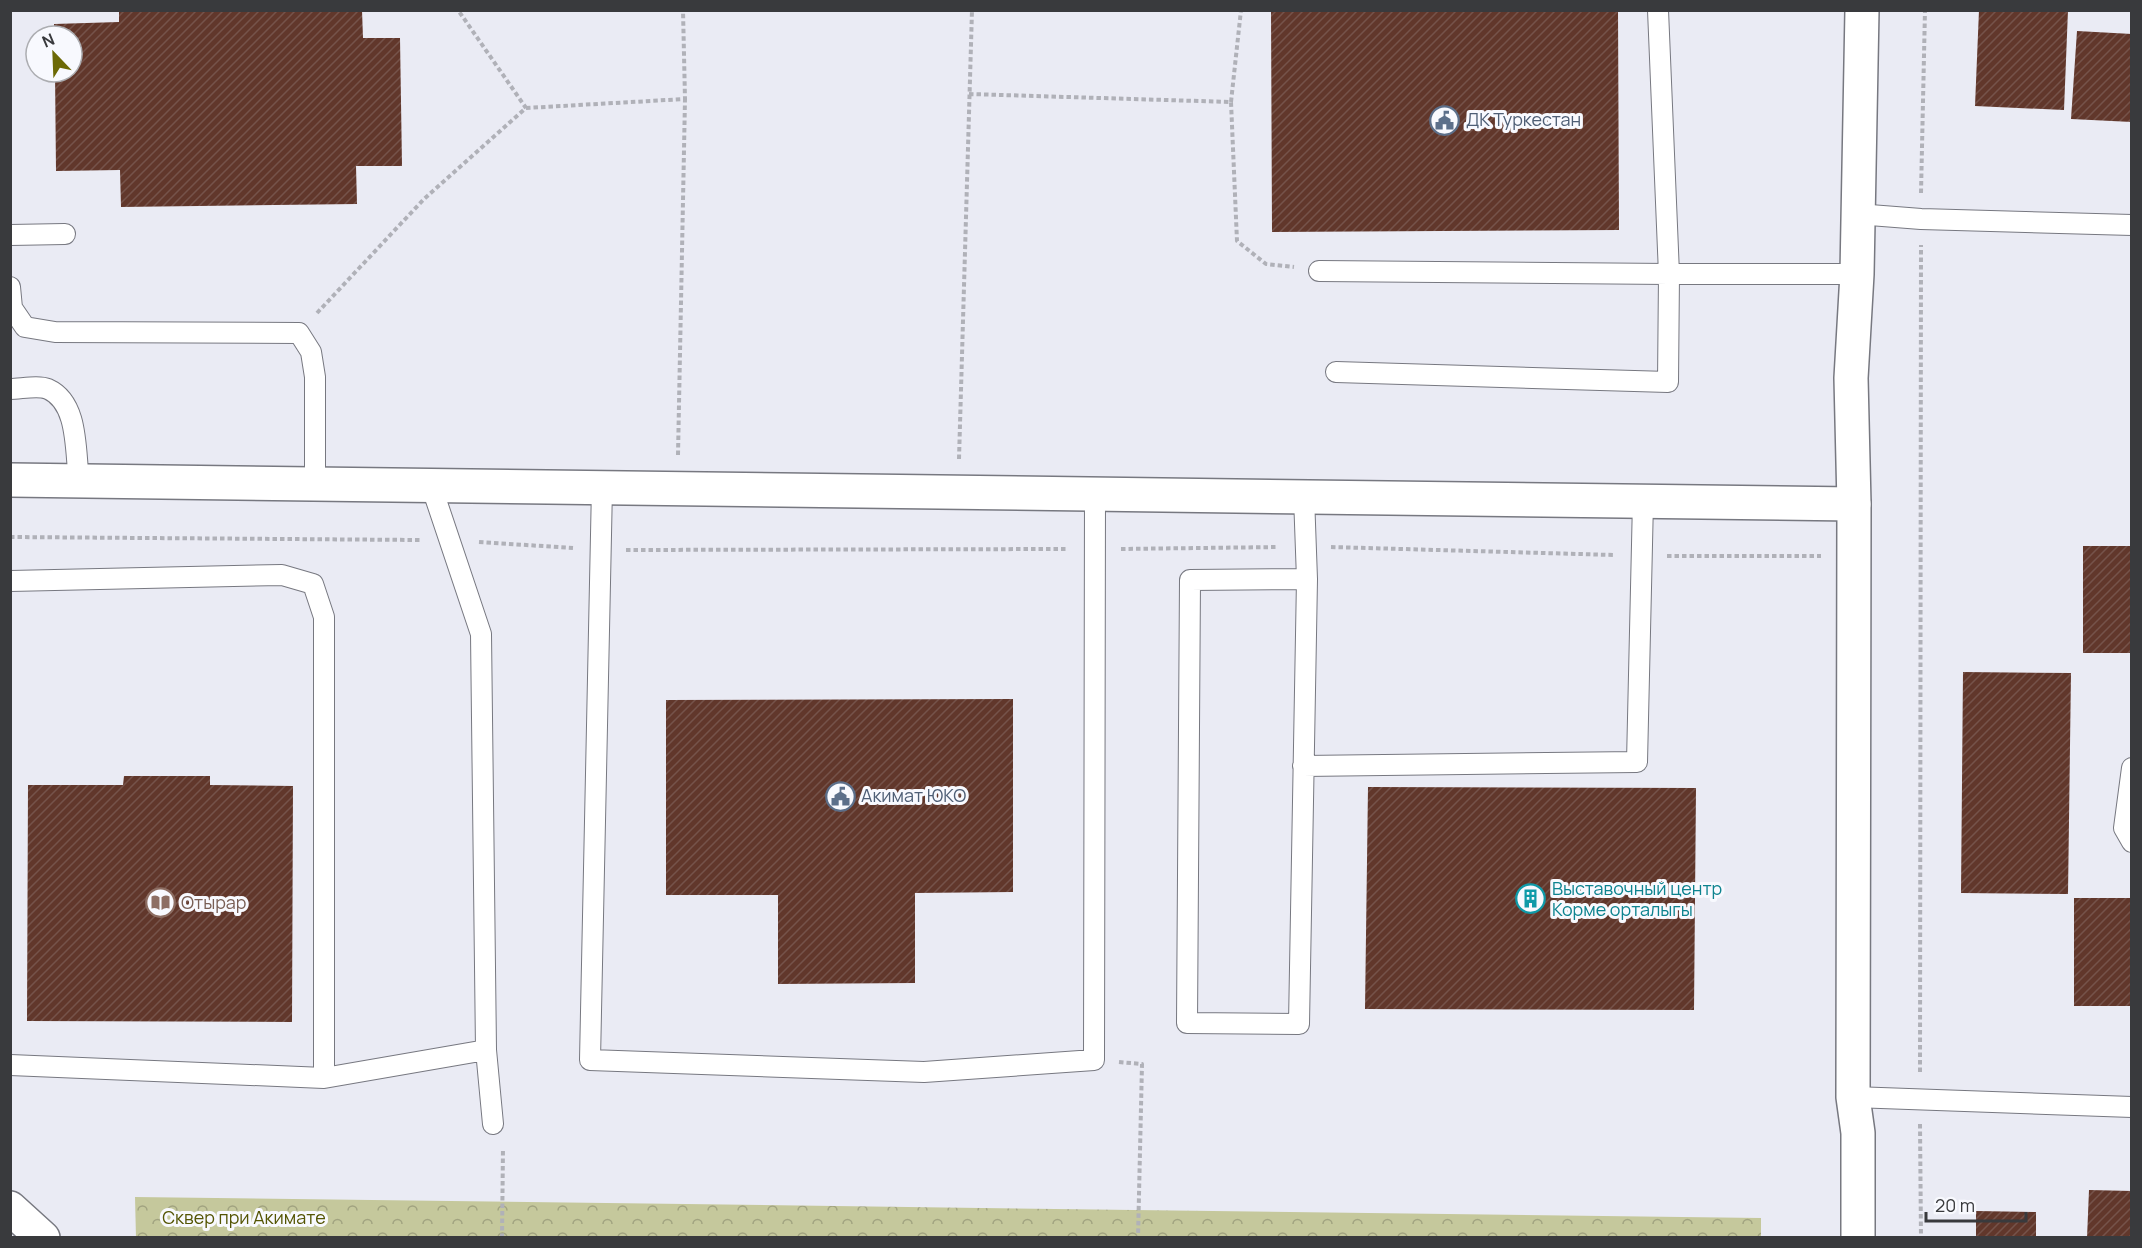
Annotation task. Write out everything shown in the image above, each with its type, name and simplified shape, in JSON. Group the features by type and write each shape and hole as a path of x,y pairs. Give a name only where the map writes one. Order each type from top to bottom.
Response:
{"street":[{"path":"1858,1238 1858,1133 1853,1097 1854,504 1851,378 1857,274 1862,10"},
{"path":"10,480 1854,504"},
{"path":"10,1208 43,1238"}],"lane":[{"path":"1336,372 1668,382 1669,274 1658,10"},
{"path":"1857,214 1921,219 2132,225"},
{"path":"10,235 65,234"},
{"path":"1319,271 1857,274"},
{"path":"10,287 12,308 25,327 55,332 298,333 311,352 315,377 315,484"},
{"path":"10,389 46,387 64,400 71,419 79,481"},
{"path":"430,485 481,634 486,1050 493,1125"},
{"path":"602,487 590,1060 924,1072 1094,1060 1095,494"},
{"path":"1304,496 1307,579 1299,1024 1187,1023 1190,580 1307,579"},
{"path":"1303,766 1637,762 1643,501"},
{"path":"10,581 282,575 313,584 324,617 324,1078"},
{"path":"2132,768 2124,828 2132,842"},
{"path":"10,1065 324,1078 486,1050"},
{"path":"1853,1097 2132,1107"}],"path":[{"path":"458,10 526,108"},
{"path":"677,489 685,99 683,10"},
{"path":"958,492 972,10"},
{"path":"1241,10 1232,102 1236,241 1266,264 1319,271"},
{"path":"1921,1238 1921,219 1925,10"},
{"path":"969,94 1232,102"},
{"path":"298,333 424,199 526,108 685,99"},
{"path":"10,537 450,540 600,550 1095,549 1306,546 1642,556 1854,556"},
{"path":"1094,1060 1142,1064 1138,1238"},
{"path":"493,1125 504,1136 502,1238"}],"green space":[{"name":"Сквер при Акимате","path":"135,1197 1761,1218 1761,1237 136,1238"}],"building":[{"path":"119,10 362,10 363,38 400,38 402,166 356,166 357,204 121,207 120,170 56,171 55,84 84,84 84,24 54,24 119,22"},
{"name":"ДК Туркестан","path":"1271,10 1618,10 1619,230 1272,232"},
{"path":"1979,10 2068,10 2064,110 1975,106"},
{"path":"2077,31 2132,34 2132,122 2071,119"},
{"path":"2083,546 2132,546 2132,653 2083,653"},
{"path":"1963,672 2071,673 2068,894 1961,893"},
{"name":"Акимат ЮКО","path":"1013,699 1013,892 915,893 915,983 778,984 778,895 666,895 666,700"},
{"name":"Отырар","path":"124,776 210,776 210,785 293,786 292,1022 27,1021 28,785 123,785"},
{"name":"Выставочный центр Корме орталыгы","path":"1368,787 1696,788 1694,1010 1365,1009"},
{"path":"2074,898 2132,898 2132,1006 2074,1006"},
{"path":"2089,1190 2132,1191 2132,1238 2087,1238"},
{"path":"1976,1211 2036,1212 2036,1238 1976,1238"}],"place":[{"name":"ДК Туркестан","path":"1445,120"},
{"name":"Акимат ЮКО","path":"840,796"},
{"name":"Выставочный центр Корме орталыгы","path":"1531,899"},
{"name":"Отырар","path":"160,903"}]}
